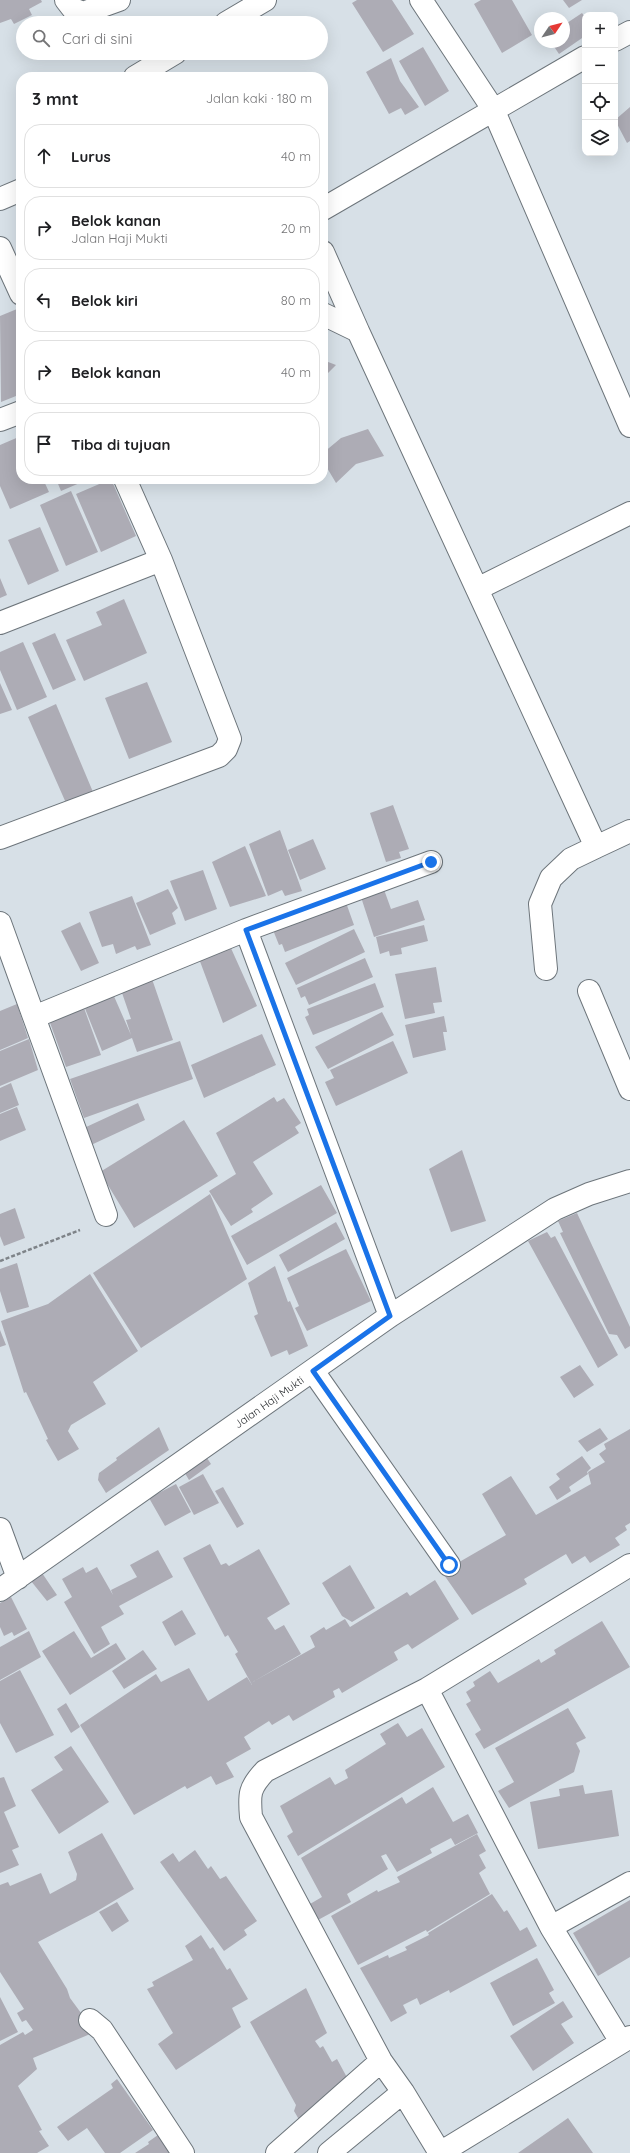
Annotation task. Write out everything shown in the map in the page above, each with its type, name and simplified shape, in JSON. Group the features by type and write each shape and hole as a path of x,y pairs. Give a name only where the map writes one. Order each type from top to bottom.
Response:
{"street":[{"path":"66,0 73,9 83,13 119,0"},
{"path":"238,16 265,0"},
{"path":"421,0 493,110 630,426"},
{"path":"618,38 630,32"},
{"path":"328,206 582,59"},
{"path":"143,72 163,60"},
{"path":"0,199 16,192"},
{"path":"0,248 16,283"},
{"path":"328,263 596,847"},
{"path":"328,316 358,331"},
{"path":"0,420 16,414"},
{"path":"0,838 219,756 226,749 230,739 161,560 127,484"},
{"path":"477,589 630,513"},
{"path":"0,623 161,560"},
{"path":"546,969 540,904 551,878 571,859 630,832"},
{"path":"34,1017 246,930 431,862"},
{"path":"0,923 106,1215"},
{"path":"246,930 390,1316"},
{"path":"588,991 630,1089"},
{"name":"Jalan Haji Mukti","path":"0,1590 390,1316 555,1209 589,1194 630,1181"},
{"path":"313,1371 449,1565"},
{"path":"0,1529 18,1578"},
{"path":"427,1689 551,1926 626,2040 440,2153 403,2092 380,2061 251,1817 249,1796 253,1784 265,1771 427,1689 630,1565"},
{"path":"551,1926 630,1883"},
{"path":"90,2020 102,2030 183,2153"},
{"path":"276,2153 380,2061"},
{"path":"329,2153 403,2092"}],"path":[{"path":"0,1261 104,1221 106,1215"}],"building":[{"path":"0,0 41,0 42,2 29,9 32,15 16,16 16,23 14,24 11,19 0,23"},
{"path":"357,0 392,0 414,34 383,52 352,3"},
{"path":"481,0 512,0 532,35 502,53 474,4"},
{"path":"563,0 582,0 569,8"},
{"path":"582,13 582,38 570,46 570,21"},
{"path":"423,47 449,91 425,106 399,61"},
{"path":"555,48 568,48 559,54"},
{"path":"391,58 400,81 419,107 405,115 401,108 389,114 366,72"},
{"path":"630,107 630,141 627,143 618,126 618,117"},
{"path":"16,309 16,396 1,402 0,316"},
{"path":"328,362 336,365 328,373"},
{"path":"368,429 384,456 356,464 336,483 328,469 328,449 341,438"},
{"path":"16,438 16,484 45,484 49,492 10,509 0,486 0,445"},
{"path":"58,484 77,484 61,491"},
{"path":"99,484 113,484 136,536 101,552 76,494"},
{"path":"71,491 98,552 66,566 40,505"},
{"path":"40,527 59,571 28,585 8,540"},
{"path":"0,578 7,595 0,598"},
{"path":"124,599 147,653 84,681 66,640 102,625 96,612"},
{"path":"55,633 76,680 53,690 32,643"},
{"path":"23,642 47,697 17,710 0,670 0,652"},
{"path":"147,682 172,742 129,759 105,698"},
{"path":"0,683 12,710 0,714"},
{"path":"56,704 93,792 66,803 28,717"},
{"path":"393,805 409,849 399,852 401,858 386,862 370,813"},
{"path":"280,830 302,891 285,896 282,890 268,896 249,844"},
{"path":"313,839 326,869 300,880 288,850"},
{"path":"245,846 266,896 230,907 212,862"},
{"path":"203,870 217,909 185,921 170,881"},
{"path":"382,884 391,909 418,900 425,920 374,937 359,891"},
{"path":"168,889 178,908 172,913 176,924 150,935 136,903"},
{"path":"132,896 151,945 137,950 135,946 116,954 113,944 102,947 89,912"},
{"path":"344,897 354,925 285,952 282,944 279,945 271,925"},
{"path":"80,922 99,963 81,971 61,931"},
{"path":"424,925 428,941 401,948 402,954 390,956 389,951 380,954 376,937"},
{"path":"354,929 365,952 296,985 285,963"},
{"path":"230,946 257,1006 223,1023 198,956"},
{"path":"365,958 373,977 309,1005 305,996 301,998 297,988"},
{"path":"436,967 442,1002 433,1003 435,1013 405,1019 395,974"},
{"path":"152,979 173,1040 137,1052 132,1038 102,1051 84,1006 113,994 131,1035 126,1020 131,1019 121,990"},
{"path":"375,983 384,1007 313,1035 305,1017 309,1015 307,1009"},
{"path":"17,1004 28,1038 0,1050 0,1011"},
{"path":"84,1008 101,1055 66,1067 49,1020"},
{"path":"382,1012 394,1035 328,1069 315,1047"},
{"path":"444,1016 447,1032 443,1032 446,1050 413,1058 405,1025"},
{"path":"262,1034 276,1065 204,1098 191,1065"},
{"path":"29,1039 38,1070 0,1086 0,1051"},
{"path":"180,1041 193,1079 84,1118 70,1079"},
{"path":"393,1041 408,1073 336,1106 325,1082 334,1078 330,1070"},
{"path":"11,1083 19,1105 0,1113 0,1088"},
{"path":"274,1097 277,1102 284,1098 301,1123 295,1127 299,1133 253,1162 273,1194 251,1209 253,1212 231,1226 209,1191 236,1174 216,1133"},
{"path":"138,1103 145,1120 91,1145 84,1128"},
{"path":"17,1107 26,1130 0,1141 0,1114"},
{"path":"184,1120 218,1176 134,1228 100,1172"},
{"path":"462,1150 486,1221 451,1232 429,1169"},
{"path":"321,1185 337,1213 247,1265 231,1236"},
{"path":"210,1194 247,1279 141,1348 93,1273"},
{"path":"15,1208 25,1238 4,1246 0,1236 0,1214"},
{"path":"577,1213 630,1327 630,1346 625,1349 617,1335 609,1334 560,1233 563,1232 558,1221"},
{"path":"336,1222 345,1239 288,1272 279,1255"},
{"path":"547,1232 551,1238 555,1236 618,1355 598,1368 528,1241"},
{"path":"346,1249 371,1301 307,1331 295,1308 299,1306 287,1278"},
{"path":"17,1263 29,1307 7,1313 0,1291 0,1269"},
{"path":"275,1266 288,1302 290,1301 308,1346 289,1355 287,1350 271,1357 254,1316 258,1314 248,1283"},
{"path":"90,1274 138,1351 93,1382 106,1404 71,1425 68,1431 79,1449 58,1461 46,1440 48,1439 26,1392 24,1393 1,1321 48,1304"},
{"path":"0,1330 6,1345 0,1347"},
{"path":"580,1365 594,1385 574,1398 560,1377"},
{"path":"159,1427 169,1450 106,1493 98,1480 99,1473 117,1460 116,1458"},
{"path":"600,1428 608,1439 587,1452 578,1441"},
{"path":"630,1429 630,1523 625,1526 627,1530 615,1538 620,1545 590,1563 585,1556 572,1564 566,1554 524,1579 527,1584 472,1615 442,1572 506,1535 482,1494 511,1476 536,1515 591,1484 588,1472 605,1462 599,1454 606,1449 604,1444"},
{"path":"205,1455 211,1464 189,1480 183,1470"},
{"path":"582,1456 591,1468 587,1472 588,1474 569,1487 571,1491 557,1500 549,1487 560,1479 556,1474"},
{"path":"203,1474 219,1503 194,1515 179,1487"},
{"path":"176,1484 191,1512 165,1526 149,1498"},
{"path":"223,1487 244,1524 237,1528 215,1491"},
{"path":"210,1544 221,1565 226,1563 229,1566 259,1549 290,1604 267,1618 275,1630 284,1625 301,1654 251,1683 235,1654 238,1652 228,1635 225,1637 183,1558"},
{"path":"158,1550 173,1577 119,1606 124,1614 101,1627 110,1644 94,1654 64,1602 72,1597 62,1579 83,1567 86,1573 97,1567 113,1595 111,1590 137,1577 130,1565"},
{"path":"350,1565 375,1608 352,1622 342,1616 322,1583"},
{"path":"42,1573 57,1595 47,1601 31,1581"},
{"path":"435,1580 459,1619 412,1649 408,1644 394,1652 398,1660 342,1693 339,1688 333,1691 335,1697 293,1721 289,1715 272,1725 269,1721 244,1737 251,1749 226,1763 234,1777 216,1785 211,1776 187,1789 185,1786 134,1815 80,1725 156,1674 161,1682 189,1668 208,1701 247,1677 252,1685 251,1683 315,1647 310,1636 324,1627 326,1630 345,1619 350,1627 407,1592 410,1596"},
{"path":"11,1597 27,1629 14,1636 12,1632 4,1636 0,1627 0,1603"},
{"path":"182,1610 196,1634 175,1646 162,1622"},
{"path":"602,1621 630,1667 484,1749 475,1734 481,1730 466,1704 471,1701 466,1692 475,1686 473,1682 490,1671 498,1683 539,1659 541,1663 556,1654 554,1650"},
{"path":"29,1631 41,1657 0,1680 0,1647"},
{"path":"74,1631 91,1658 116,1643 126,1659 70,1695 42,1651"},
{"path":"143,1650 157,1669 124,1689 112,1671"},
{"path":"20,1670 54,1735 16,1753 0,1723 0,1681"},
{"path":"66,1703 80,1727 71,1733 57,1709"},
{"path":"568,1708 586,1738 576,1743 580,1751 574,1772 509,1808 498,1791 514,1782 495,1748"},
{"path":"398,1723 407,1737 422,1728 445,1767 298,1856 287,1836 293,1832 280,1806 330,1777 335,1785 348,1778 345,1770 386,1744 380,1734"},
{"path":"71,1746 109,1802 59,1834 31,1790 63,1770 54,1757"},
{"path":"4,1777 16,1806 4,1812 19,1847 12,1850 19,1865 0,1873 0,1778"},
{"path":"583,1785 585,1794 612,1790 619,1836 538,1849 530,1802 560,1796 559,1789"},
{"path":"433,1787 453,1822 468,1814 478,1833 455,1845 451,1838 430,1849 432,1853 397,1872 386,1854 381,1856 388,1869 347,1894 351,1902 318,1920 310,1904 322,1897 301,1858 402,1797 406,1804"},
{"path":"102,1833 134,1889 94,1913 38,1942 67,1989 70,1998 95,2032 33,2058 37,2069 18,2086 42,2130 39,2131 49,2146 37,2153 0,2153 0,2045 23,2032 25,2035 33,2030 26,2020 22,2022 17,2013 24,2009 0,1972 0,1885 8,1882 10,1886 41,1873 50,1894 76,1880 77,1874 68,1852"},
{"path":"477,1834 486,1851 479,1855 486,1868 479,1873 490,1894 427,1932 426,1930 358,1965 331,1916 377,1890 378,1892 400,1882 397,1877"},
{"path":"195,1850 208,1869 211,1866 220,1879 226,1876 257,1921 244,1930 247,1935 224,1951 160,1862 173,1853 179,1862"},
{"path":"492,1894 504,1912 507,1910 520,1931 527,1927 537,1946 450,1993 449,1990 420,2005 417,1998 403,2005 407,2013 391,2022 360,1968 388,1955 389,1958 407,1950 405,1947 429,1935 428,1933"},
{"path":"630,1900 630,1957 598,1976 573,1933"},
{"path":"117,1902 129,1921 112,1932 99,1912"},
{"path":"201,1935 210,1949 213,1947 227,1970 230,1968 248,1999 232,2008 241,2027 176,2070 158,2044 173,2033 147,1989 154,1986 152,1982 193,1960 185,1946"},
{"path":"537,1958 554,1990 549,1993 555,2003 513,2026 490,1983"},
{"path":"306,1988 327,2033 315,2041 320,2048 323,2046 332,2062 337,2059 350,2083 301,2123 294,2111 296,2105 250,2022"},
{"path":"0,1997 18,2032 0,2041"},
{"path":"563,2001 573,2017 561,2024 574,2043 533,2071 510,2036"},
{"path":"117,2079 153,2130 120,2153 105,2153 87,2128 68,2141 57,2127 113,2088 111,2084"},
{"path":"568,2118 593,2153 518,2153"},
{"path":"158,2135 171,2153 135,2153 149,2144 148,2142"}],"route":[{"path":"431,862 246,930 390,1316 313,1371 449,1565"}]}
